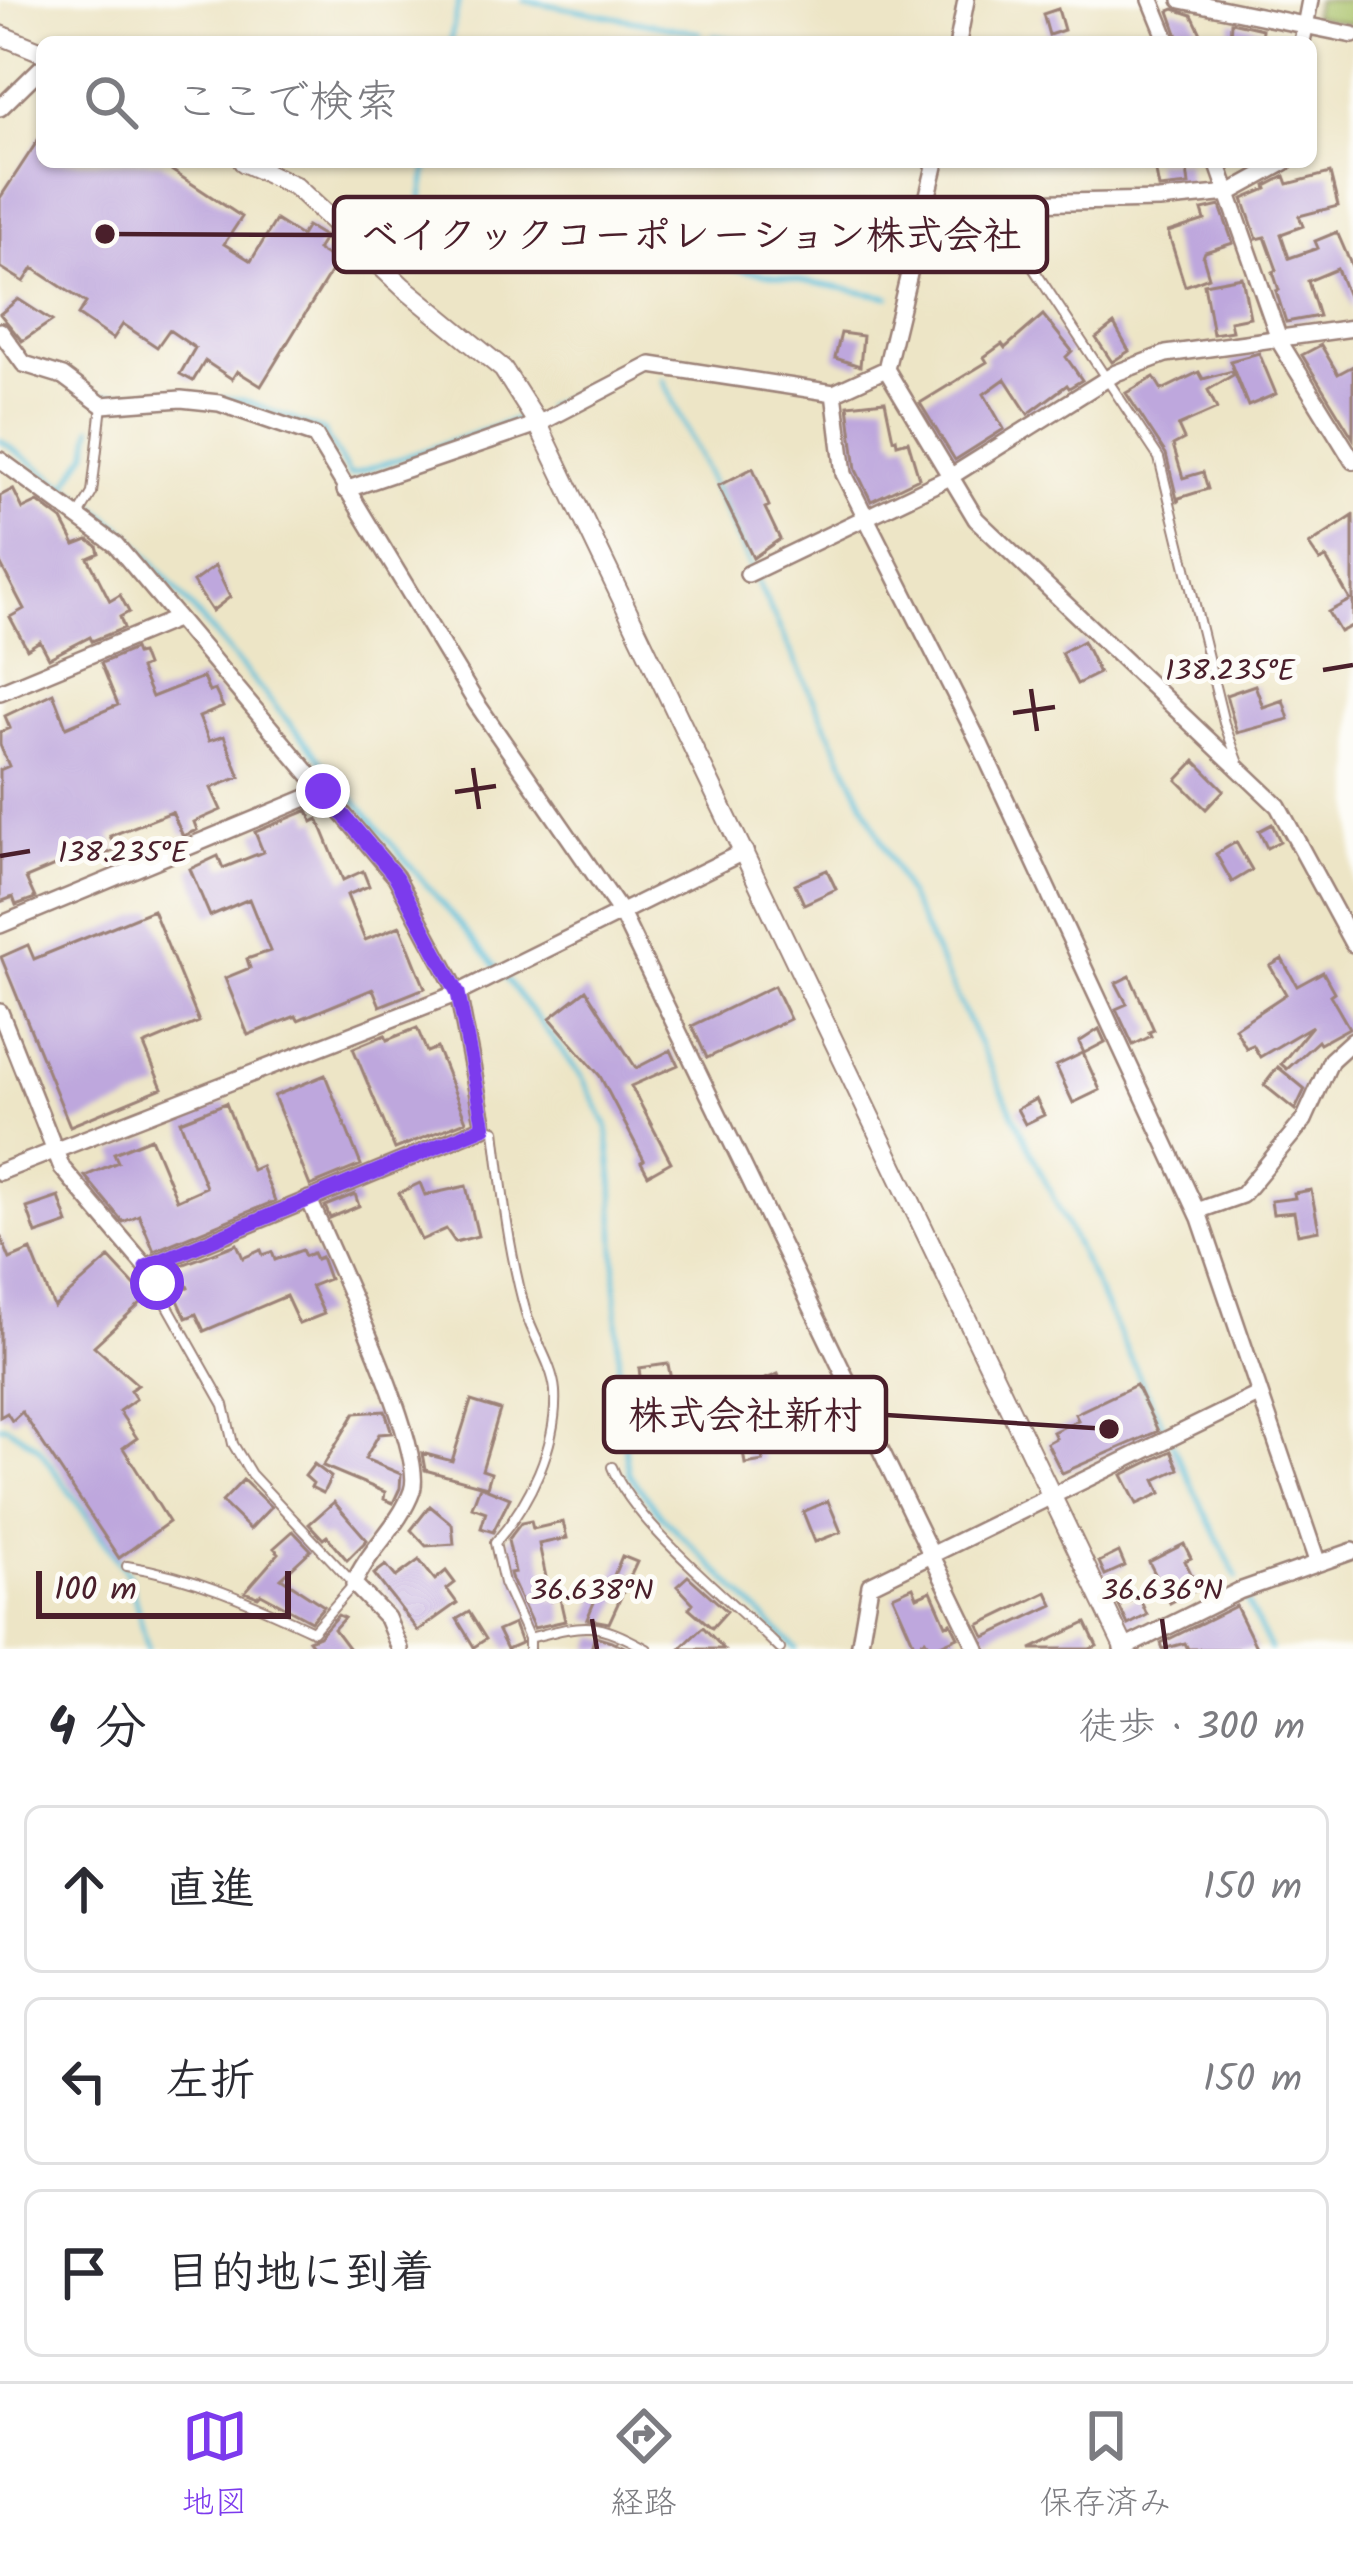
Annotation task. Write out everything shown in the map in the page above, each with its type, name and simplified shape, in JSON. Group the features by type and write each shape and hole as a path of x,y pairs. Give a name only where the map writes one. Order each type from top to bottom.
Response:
{"street":[{"path":"959,36 966,0"},
{"path":"1151,0 1166,36"},
{"path":"1180,0 1303,33 1353,34"},
{"path":"1303,33 1310,0"},
{"path":"0,35 36,50"},
{"path":"0,108 36,73"},
{"path":"256,168 295,186 403,286 503,369 538,424 746,850 1124,1649 1239,1591 1353,1551"},
{"path":"935,168 886,369 976,519 1278,806 1353,944"},
{"path":"1219,168 1279,339 1353,461"},
{"path":"928,206 1160,200 1229,193 1275,168"},
{"path":"753,572 950,477 1109,378 1166,354 1353,328"},
{"path":"0,331 24,364 63,376 102,405 181,399 238,407 314,436 477,704 620,911 977,1649"},
{"path":"345,490 538,424 651,365 834,393 886,369"},
{"path":"834,393 844,474 979,742 1197,1211 1317,1561"},
{"path":"0,460 116,545 396,877 458,993 484,1127 146,1267 62,1168 0,1012"},
{"path":"0,692 176,619"},
{"path":"0,925 323,791"},
{"path":"0,1172 458,993 746,850"},
{"path":"1197,1211 1243,1195 1304,1120 1331,1060 1353,1040"},
{"path":"309,1199 402,1422 414,1468 413,1488 392,1530 358,1572 354,1584 387,1618 400,1649"},
{"path":"859,1649 870,1585 1260,1394"}],"lane":[{"path":"990,203 1159,458 1224,723 1243,773"},
{"path":"78,517 92,493 102,405"},
{"path":"484,1127 494,1130 508,1234 527,1316 555,1389 547,1451 517,1517 495,1543 504,1583 529,1644 587,1624 647,1649"},
{"path":"127,1566 238,1597 313,1631 354,1584 251,1474 233,1444 224,1405 146,1267"},
{"path":"612,1467 640,1513 780,1649"}],"green space":[{"path":"1317,0 1353,0 1353,25 1312,16"}],"building":[{"path":"1058,9 1064,30 1049,35 1043,14"},
{"path":"1169,11 1192,15 1202,36 1178,36"},
{"path":"1231,22 1262,29 1261,36 1230,36"},
{"path":"36,143 36,168 168,168 242,217 224,244 251,261 276,220 301,236 307,226 325,237 317,250 337,262 261,386 237,371 232,379 205,361 193,381 180,374 195,348 169,330 157,347 123,324 113,339 78,315 86,303 33,268 24,282 0,267 0,198"},
{"path":"1155,168 1187,168 1189,185 1159,188"},
{"path":"1330,173 1338,206 1299,216 1303,226 1281,234 1289,258 1318,248 1315,241 1337,232 1353,269 1353,309 1337,269 1308,281 1319,316 1286,322 1276,291 1273,272 1277,270 1265,237 1257,239 1243,199 1285,176 1288,184"},
{"path":"1220,206 1233,243 1205,252 1209,277 1185,286 1168,232 1205,220 1202,210"},
{"path":"1242,277 1250,317 1230,321 1232,331 1213,334 1204,284"},
{"path":"18,299 52,321 22,341 0,314"},
{"path":"1043,315 1072,351 1066,357 1082,380 1067,385 1028,414 1005,379 984,394 1004,429 955,460 920,403 987,362 984,357 1002,344 1005,348"},
{"path":"1114,324 1129,351 1112,362 1096,338"},
{"path":"841,333 863,336 860,366 835,358"},
{"path":"1321,345 1338,374 1353,366 1353,438 1302,355"},
{"path":"1259,353 1276,394 1248,406 1230,361"},
{"path":"1232,371 1233,375 1208,390 1217,409 1178,426 1184,439 1173,445 1183,478 1203,472 1208,489 1179,498 1178,503 1166,454 1126,393 1154,377 1162,390 1199,372 1203,379"},
{"path":"885,401 893,439 897,444 908,441 919,478 871,501 856,470 848,405"},
{"path":"753,468 780,539 753,558 718,486"},
{"path":"13,489 23,509 38,502 62,520 75,545 88,540 97,546 99,553 88,558 110,601 120,595 129,612 120,617 124,628 92,641 90,637 49,658 40,641 27,649 10,617 24,609 0,563 0,496"},
{"path":"1353,516 1353,625 1340,632 1328,612 1350,600 1326,558 1320,561 1309,545"},
{"path":"215,566 230,597 212,611 193,582"},
{"path":"1083,641 1099,673 1077,684 1061,653"},
{"path":"134,649 146,666 140,669 152,697 203,677 209,692 215,690 223,707 199,717 209,741 224,736 240,777 211,788 221,810 194,822 197,830 183,836 172,812 110,836 116,850 94,859 90,851 26,878 35,898 16,905 13,897 0,902 0,770 9,766 0,745 0,732 10,728 5,716 53,693 66,727 118,705 101,663"},
{"path":"1255,685 1263,707 1283,700 1289,719 1237,733 1226,695"},
{"path":"1195,761 1224,790 1206,809 1177,780"},
{"path":"308,810 312,822 318,819 343,880 363,871 369,886 347,895 365,940 400,926 425,988 380,1006 373,989 248,1035 225,978 250,968 247,959 270,951 249,899 210,916 190,869 218,856 223,868 263,852 255,832"},
{"path":"1272,824 1280,841 1267,848 1259,831"},
{"path":"1236,842 1252,870 1232,882 1216,854"},
{"path":"827,870 836,889 804,904 795,884"},
{"path":"153,910 199,1022 144,1045 162,1088 70,1126 1,957 28,945 34,959"},
{"path":"1282,959 1297,986 1323,972 1349,1028 1318,1041 1287,1069 1281,1064 1312,1026 1260,1057 1253,1045 1246,1048 1235,1028 1286,994 1270,966"},
{"path":"1130,976 1154,1030 1133,1045 1116,1009 1127,1004 1116,983"},
{"path":"774,986 790,1019 707,1058 692,1026"},
{"path":"586,990 636,1068 671,1050 678,1065 631,1086 671,1162 648,1175 600,1076 550,1018"},
{"path":"417,1028 427,1052 437,1048 466,1121 395,1149 353,1048"},
{"path":"1099,1029 1105,1042 1084,1053 1079,1042"},
{"path":"1083,1053 1100,1090 1073,1103 1056,1066"},
{"path":"1278,1067 1305,1089 1295,1110 1264,1085"},
{"path":"325,1075 361,1165 310,1186 274,1096"},
{"path":"1036,1099 1044,1115 1025,1124 1017,1109"},
{"path":"226,1103 252,1170 261,1166 275,1201 154,1251 139,1215 123,1222 85,1176 118,1162 114,1153 151,1138 177,1200 206,1187 180,1121"},
{"path":"420,1183 425,1195 466,1186 478,1236 455,1242 446,1229 421,1240 399,1193"},
{"path":"1311,1190 1319,1230 1298,1234 1294,1212 1273,1214 1271,1201"},
{"path":"355,1194 359,1206 330,1218 325,1206"},
{"path":"59,1197 68,1223 36,1234 27,1208"},
{"path":"0,1235 10,1259 31,1250 54,1307 109,1258 146,1298 94,1346 138,1385 130,1390 136,1399 119,1411 137,1438 123,1448 169,1522 119,1558 22,1412 12,1421 7,1413 0,1417"},
{"path":"237,1244 243,1258 261,1250 263,1255 272,1252 275,1260 302,1250 305,1256 321,1257 329,1279 311,1286 324,1314 299,1324 286,1296 204,1331 196,1314 186,1318 175,1293 188,1288 179,1266"},
{"path":"668,1364 671,1380 656,1382 662,1427 633,1431 627,1387 641,1385 639,1368"},
{"path":"778,1374 784,1390 754,1401 748,1386"},
{"path":"1136,1385 1158,1431 1062,1473 1047,1443 1056,1438 1053,1432 1078,1420 1075,1414"},
{"path":"471,1401 500,1410 482,1470 491,1473 487,1487 425,1470 422,1453 452,1461"},
{"path":"751,1405 763,1461 745,1464 742,1444 735,1446 726,1411"},
{"path":"385,1411 392,1433 379,1434 365,1459 401,1474 393,1503 384,1499 385,1492 323,1466 355,1413"},
{"path":"1171,1451 1179,1469 1155,1480 1161,1493 1137,1504 1122,1475"},
{"path":"314,1464 331,1477 323,1493 311,1487 313,1483 305,1476"},
{"path":"243,1480 271,1507 250,1529 222,1502"},
{"path":"480,1486 510,1498 493,1532 481,1528 486,1512 472,1507"},
{"path":"828,1501 841,1532 815,1542 803,1512"},
{"path":"334,1502 367,1540 347,1560 327,1536 323,1539 309,1524"},
{"path":"430,1506 452,1524 454,1544 426,1546 411,1530"},
{"path":"531,1521 533,1529 563,1522 567,1538 539,1544 551,1601 560,1599 565,1621 534,1628 512,1580 510,1573 515,1572 508,1540 521,1523"},
{"path":"293,1531 311,1550 281,1578 324,1606 311,1621 261,1594 245,1592 279,1553 274,1548"},
{"path":"1184,1544 1191,1558 1185,1561 1198,1588 1170,1603 1149,1562"},
{"path":"1119,1552 1125,1566 1105,1575 1099,1562"},
{"path":"622,1556 637,1562 609,1623 587,1619 598,1593 605,1597"},
{"path":"419,1560 435,1580 446,1571 455,1583 447,1589 457,1603 418,1631 374,1574 386,1565 396,1577"},
{"path":"688,1576 727,1611 712,1628 689,1608 693,1603 677,1586"},
{"path":"913,1587 917,1597 931,1591 946,1625 951,1623 958,1637 931,1649 925,1640 915,1646 893,1596"},
{"path":"1047,1592 1053,1605 985,1637 979,1625"},
{"path":"1139,1597 1147,1615 1128,1625 1119,1606"},
{"path":"1236,1606 1257,1649 1188,1649 1185,1643 1163,1649 1161,1643"},
{"path":"469,1612 486,1639 474,1647 457,1619"},
{"path":"338,1615 344,1618 334,1629 349,1649 316,1649 309,1640"},
{"path":"1086,1623 1097,1646 1031,1649"},
{"path":"514,1624 521,1643 507,1649 498,1631"},
{"path":"703,1627 724,1649 680,1649"},
{"path":"595,1636 611,1641 629,1649 591,1649"}],"waterway":[{"path":"451,36 459,0"},
{"path":"524,0 700,33"},
{"path":"420,209 427,168"},
{"path":"433,211 658,254"},
{"path":"672,257 889,297"},
{"path":"545,407 638,362"},
{"path":"663,380 751,567"},
{"path":"101,395 177,392"},
{"path":"224,398 243,400 323,431 350,475 521,418"},
{"path":"66,486 88,451 92,427"},
{"path":"0,440 80,496"},
{"path":"94,506 131,536 496,967"},
{"path":"755,577 1166,1432"},
{"path":"504,976 582,1077 607,1125 620,1413 629,1474 661,1515 796,1649"},
{"path":"0,1426 38,1447 129,1576 148,1649"},
{"path":"1171,1442 1237,1578"},
{"path":"1245,1597 1270,1649"}],"place":[{"name":"ベイクックコーポレーション株式会社","path":"105,234"},
{"name":"株式会社新村","path":"1109,1429"}],"route":[{"path":"157,1283 146,1267 484,1127 458,993 396,877 323,791"}]}
